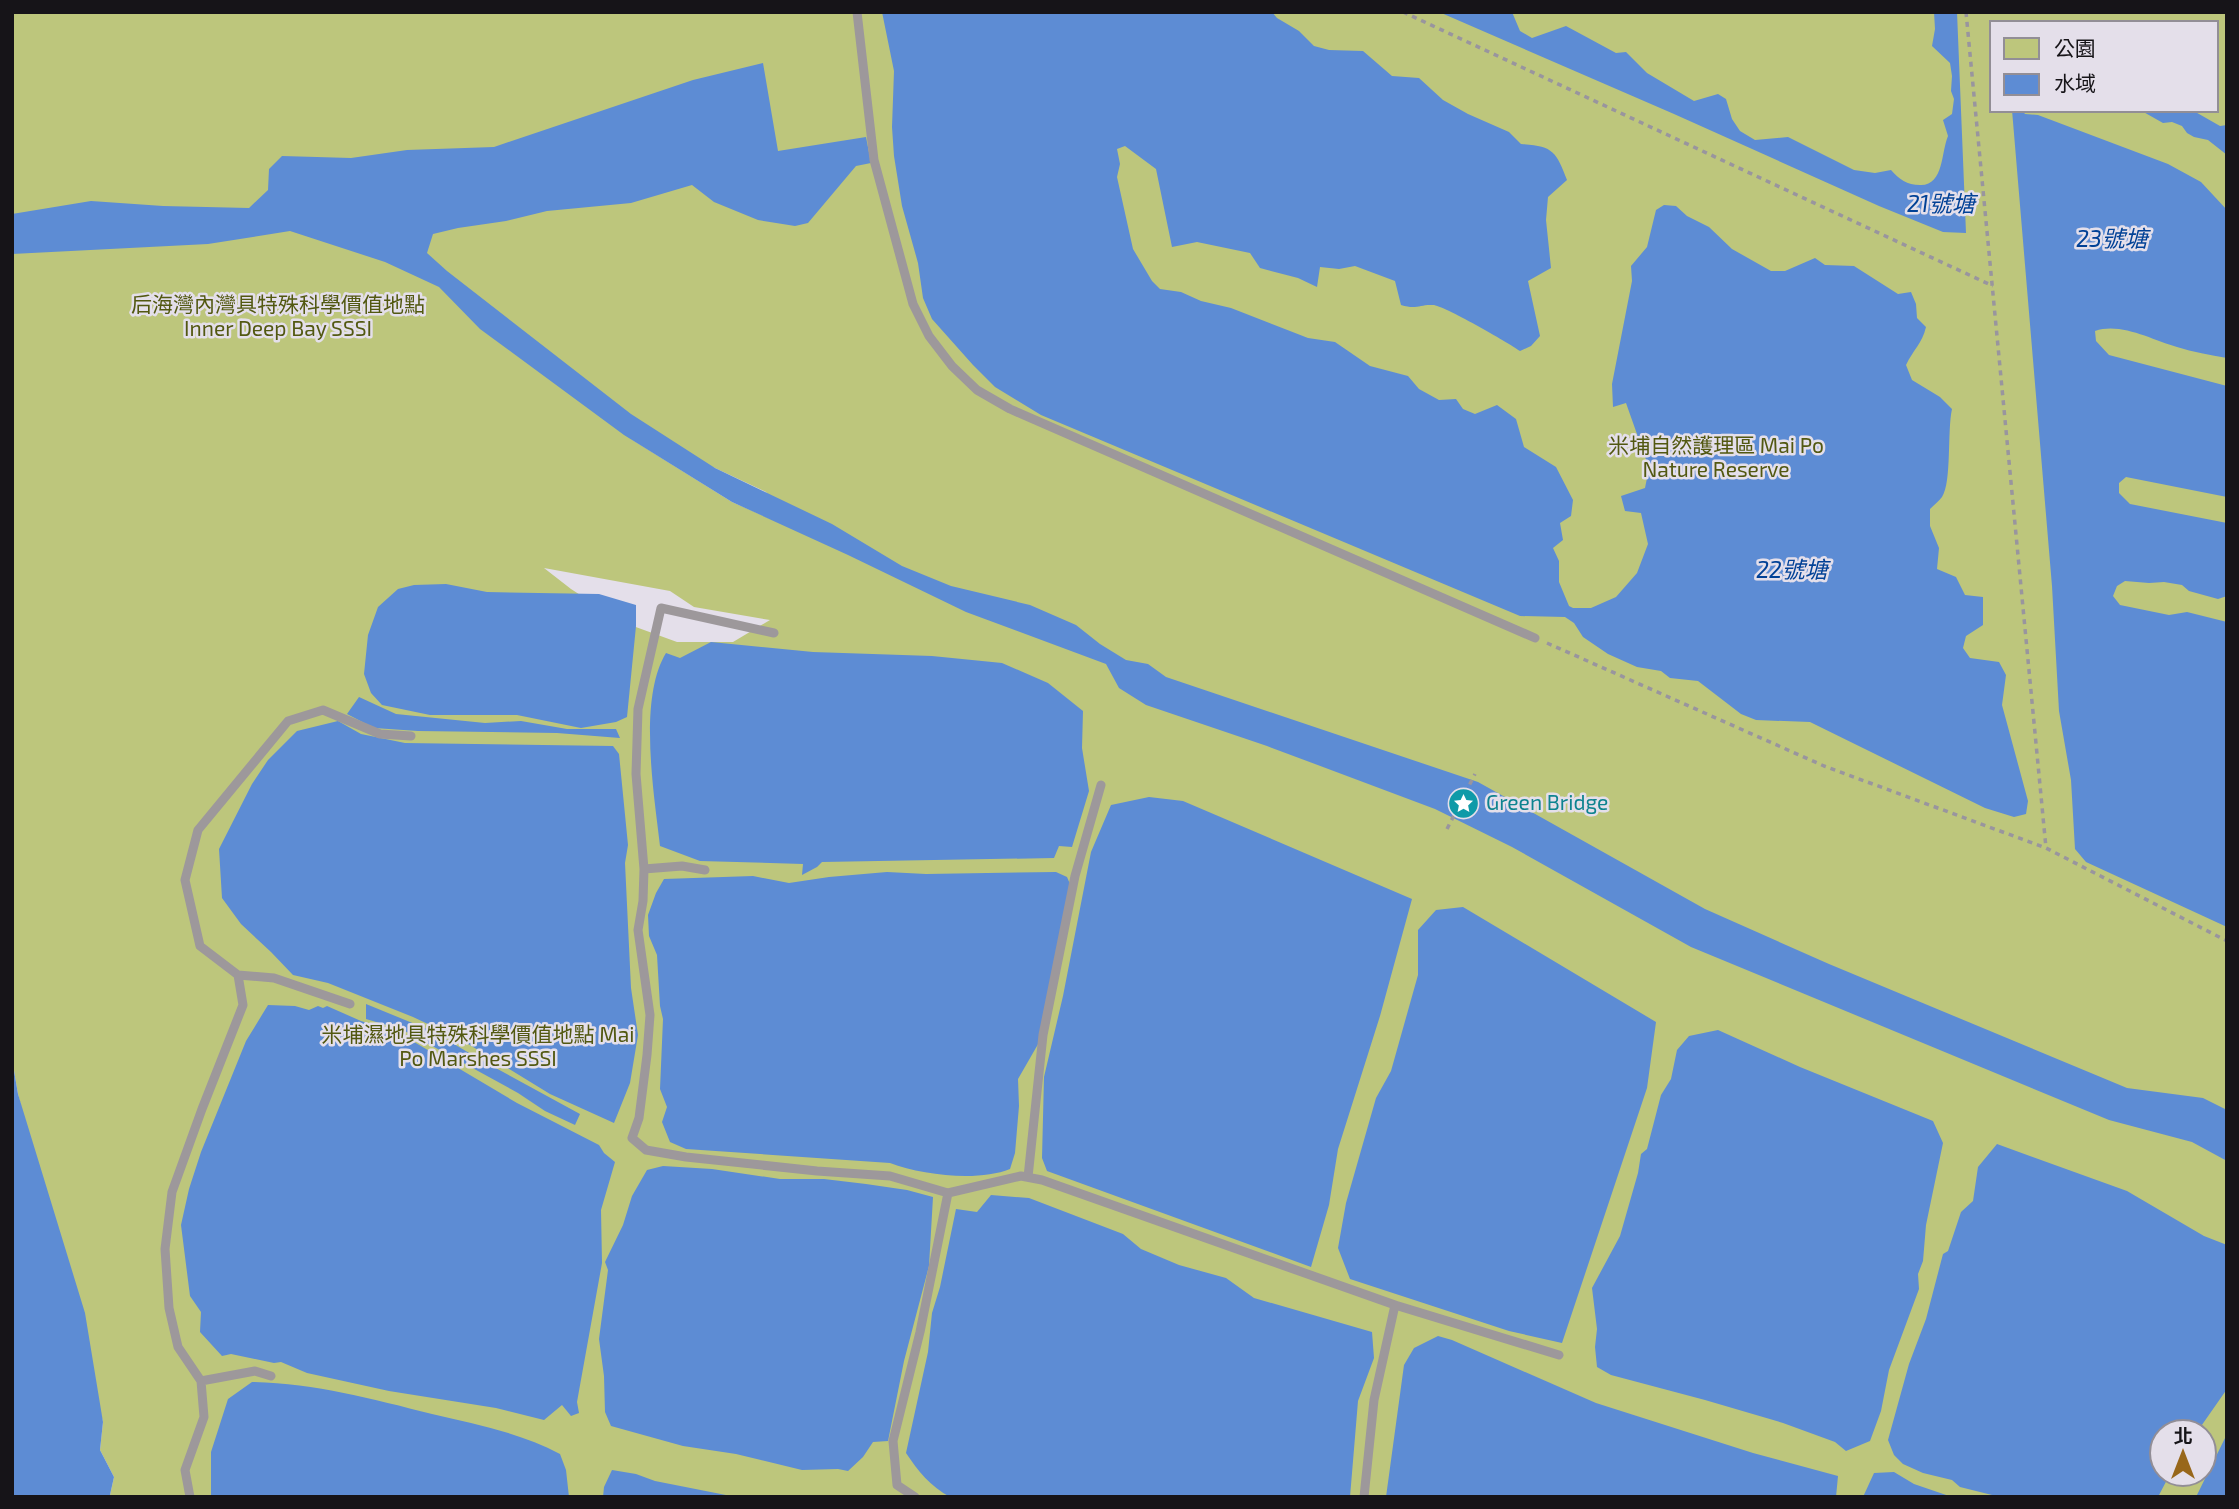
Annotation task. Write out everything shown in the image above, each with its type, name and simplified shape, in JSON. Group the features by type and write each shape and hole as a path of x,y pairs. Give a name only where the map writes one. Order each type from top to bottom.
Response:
{"lane":[{"path":"857,12 874,160 909,290 918,317 929,335 952,366 971,385 1010,410 1535,638"},
{"path":"774,633 661,608 638,709 636,774 644,869 643,901 638,930 650,1015 639,1118 632,1138 646,1150 686,1157 890,1176 948,1193 1021,1176 1042,1180 1395,1305 1559,1355"},
{"path":"350,1004 274,978 238,975 200,946 185,880 198,830 288,721 323,710 380,734 411,736"},
{"path":"1028,1177 1043,1035 1075,876 1101,785"},
{"path":"644,869 682,866 705,870"},
{"path":"190,1497 185,1470 204,1417 201,1381 178,1347 169,1308 165,1249 172,1192 243,1005 238,975"},
{"path":"915,1497 897,1485 893,1441 920,1332 948,1193"},
{"path":"1364,1497 1374,1400 1395,1305"},
{"path":"201,1381 255,1371 271,1376"}],"path":[{"path":"1403,12 1993,286"},
{"path":"1966,12 2046,848"},
{"path":"1535,638 1824,766 2046,848 2227,941"},
{"path":"1447,829 1475,774"}],"green space":[{"path":"12,12 2227,12 2227,1497 112,1497 110,1495 114,1477 100,1450 103,1422 18,1094 12,1059","holes":["631,439 715,468 766,492 796,530 732,502","544,568 670,591 694,607 770,620 733,642 677,642 622,622"]}],"water":[{"name":"22號塘","path":"882,12 1272,12 1299,31 1314,46 1329,50 1363,51 1392,76 1419,78 1443,100 1509,132 1521,144 1540,146 1552,152 1560,162 1567,180 1548,197 1546,220 1551,268 1528,281 1540,336 1531,346 1520,351 1439,307 1401,305 1395,281 1355,266 1339,269 1320,267 1317,287 1298,278 1260,268 1250,253 1197,242 1172,247 1156,169 1125,146 1117,149 1120,164 1117,177 1133,249 1152,281 1160,289 1181,292 1201,301 1231,308 1308,338 1335,342 1370,366 1408,376 1419,389 1439,400 1456,399 1463,409 1475,414 1497,405 1516,419 1524,447 1556,467 1573,500 1571,516 1560,523 1563,540 1553,548 1559,561 1559,582 1569,606 1573,608 1591,608 1616,597 1637,573 1648,544 1641,513 1625,511 1621,496 1645,488 1649,468 1626,403 1613,407 1612,384 1632,281 1631,266 1647,247 1656,210 1664,205 1676,206 1687,216 1709,227 1732,249 1771,271 1785,271 1815,258 1825,265 1854,266 1898,294 1911,292 1916,304 1917,318 1926,327 1906,365 1912,380 1940,397 1952,409 1945,490 1930,509 1930,526 1939,548 1937,569 1956,577 1965,595 1983,597 1983,625 1966,636 1963,648 1970,658 1999,662 2006,675 2002,705 2028,801 2026,814 2014,817 1985,808 1810,722 1756,720 1741,714 1698,681 1670,678 1661,671 1637,667 1608,654 1583,637 1574,623 1565,617 1520,616 1041,415 995,387 932,319 923,298 918,263 902,206 894,156 894,71"},
{"name":"21號塘","path":"1439,12 1512,12 1520,31 1532,38 1566,26 1616,53 1626,52 1647,73 1694,101 1718,94 1726,99 1732,119 1740,131 1755,140 1788,137 1854,170 1875,173 1891,170 1904,181 1920,185 1928,184 1938,174 1948,136 1943,120 1952,114 1954,99 1950,63 1932,46 1934,12 1957,12 1966,233 1943,232 1879,206"},
{"path":"763,63 778,151 866,137 871,163 856,166 808,223 795,226 758,220 714,202 692,185 631,203 547,211 433,234 427,253 631,414 715,468 832,524 902,566 951,586 1030,605 1076,625 1126,660 1148,664 1166,677 1478,782 1705,909 1829,964 2127,1088 2203,1098 2227,1110 2227,1161 2192,1142 2109,1120 1691,947 1512,847 1435,809 1267,746 1146,705 1119,688 1106,664 966,612 732,502 624,435 480,329 439,287 385,262 290,231 208,244 12,254 12,214 91,201 249,208 268,190 269,169 282,156 351,158 407,150 494,147 693,80"},
{"name":"23號塘","path":"2012,112 2038,115 2168,164 2201,182 2227,210 2227,358 2183,349 2126,330 2095,331 2096,341 2109,355 2227,386 2227,497 2126,477 2119,483 2119,493 2130,504 2227,523 2227,596 2218,599 2189,591 2182,585 2164,582 2125,581 2117,586 2113,596 2120,605 2169,615 2187,612 2227,622 2227,927 2086,862 2075,849 2071,780 2059,711 2052,586"},
{"path":"2144,112 2196,112 2220,126 2227,125 2227,155 2208,140 2187,133 2182,126 2172,122 2163,123"},
{"path":"446,584 487,592 599,594 636,605 627,717 616,722 581,728 517,715 430,715 382,705 371,693 364,674 368,635 378,607 398,589 414,585"},
{"path":"711,642 813,652 932,656 1002,663 1048,683 1083,711 1082,748 1089,791 1072,847 1059,846 1054,858 822,862 802,875 803,864 700,861 660,846 650,747 652,695 657,672 666,653 680,658"},
{"path":"359,697 396,714 485,723 521,721 567,729 616,729 620,738 557,733 374,728 347,714"},
{"path":"338,721 361,734 405,743 613,746 619,754 628,845 625,863 631,988 638,1035 630,1083 614,1123 550,1094 460,1039 413,1017 328,983 293,975 241,924 222,898 219,849 252,784 268,760 297,731"},
{"path":"1149,797 1183,801 1412,899 1380,1016 1338,1149 1329,1205 1311,1267 1047,1171 1042,1158 1044,1077 1091,852 1111,805"},
{"path":"887,872 1056,872 1067,877 1073,891 1041,1039 1018,1079 1015,1153 1010,1169 982,1175 934,1174 890,1163 686,1149 670,1142 662,1122 667,1107 660,1089 663,1019 657,955 649,936 648,915 664,879 753,876 789,883"},
{"path":"1463,907 1656,1022 1647,1088 1562,1343 1509,1331 1350,1279 1338,1248 1346,1203 1376,1098 1391,1071 1418,975 1418,930 1436,910"},
{"path":"366,1004 432,1031 580,1114 575,1125 545,1111 518,1093 403,1030 366,1019"},
{"path":"268,1005 295,1006 309,1010 327,1006 361,1021 399,1033 517,1103 599,1145 615,1162 601,1210 602,1263 577,1402 579,1413 571,1416 562,1405 544,1420 496,1408 389,1391 307,1373 281,1362 231,1354 222,1356 200,1332 201,1312 190,1296 181,1225 201,1152 246,1041"},
{"path":"1718,1030 1800,1067 1933,1121 1943,1143 1926,1225 1923,1261 1918,1274 1919,1289 1889,1370 1881,1411 1870,1441 1846,1451 1835,1442 1783,1423 1611,1375 1597,1367 1597,1329 1592,1288 1620,1236 1641,1154 1647,1149 1661,1095 1671,1079 1677,1050 1689,1036"},
{"path":"12,1059 18,1094 85,1313 103,1422 100,1450 114,1477 110,1495 112,1497 12,1497"},
{"path":"1997,1144 2127,1191 2204,1236 2227,1245 2227,1389 2207,1418 2148,1418 2148,1488 2163,1488 2158,1497 2000,1497 1960,1487 1952,1480 1923,1473 1903,1464 1894,1455 1888,1440 1909,1364 1926,1319 1943,1254 1948,1251 1961,1212 1973,1201 1978,1167"},
{"path":"663,1166 712,1169 780,1179 824,1179 907,1190 933,1197 929,1266 904,1361 888,1441 873,1442 863,1457 848,1471 802,1470 736,1454 683,1446 611,1426 605,1412 599,1339 608,1270 605,1262 623,1225 632,1196 647,1170"},
{"path":"991,1195 1029,1198 1123,1234 1141,1249 1179,1265 1226,1278 1254,1298 1372,1332 1374,1358 1358,1401 1350,1497 950,1497 930,1483 906,1453 928,1352 932,1313 956,1209 977,1212"},
{"path":"1438,1336 1596,1403 1753,1453 1838,1476 1836,1497 1386,1497 1404,1365 1414,1348"},
{"path":"252,1382 298,1385 343,1393 530,1440 560,1454 566,1470 569,1497 211,1497 211,1452 228,1399"},
{"path":"2227,1434 2227,1497 2196,1497 2200,1488 2218,1488 2218,1452"},
{"path":"612,1470 736,1497 603,1497 604,1487"},
{"path":"1894,1472 1914,1484 1952,1497 1863,1497 1874,1473"}],"place":[{"name":"Green Bridge","path":"1463,803"}],"park label":[{"name":"后海灣內灣具特殊科學價值地點 Inner Deep Bay SSSI","path":"278,317"},
{"name":"米埔自然護理區 Mai Po Nature Reserve","path":"1716,458"},
{"name":"米埔濕地具特殊科學價值地點 Mai Po Marshes SSSI","path":"478,1047"}]}
